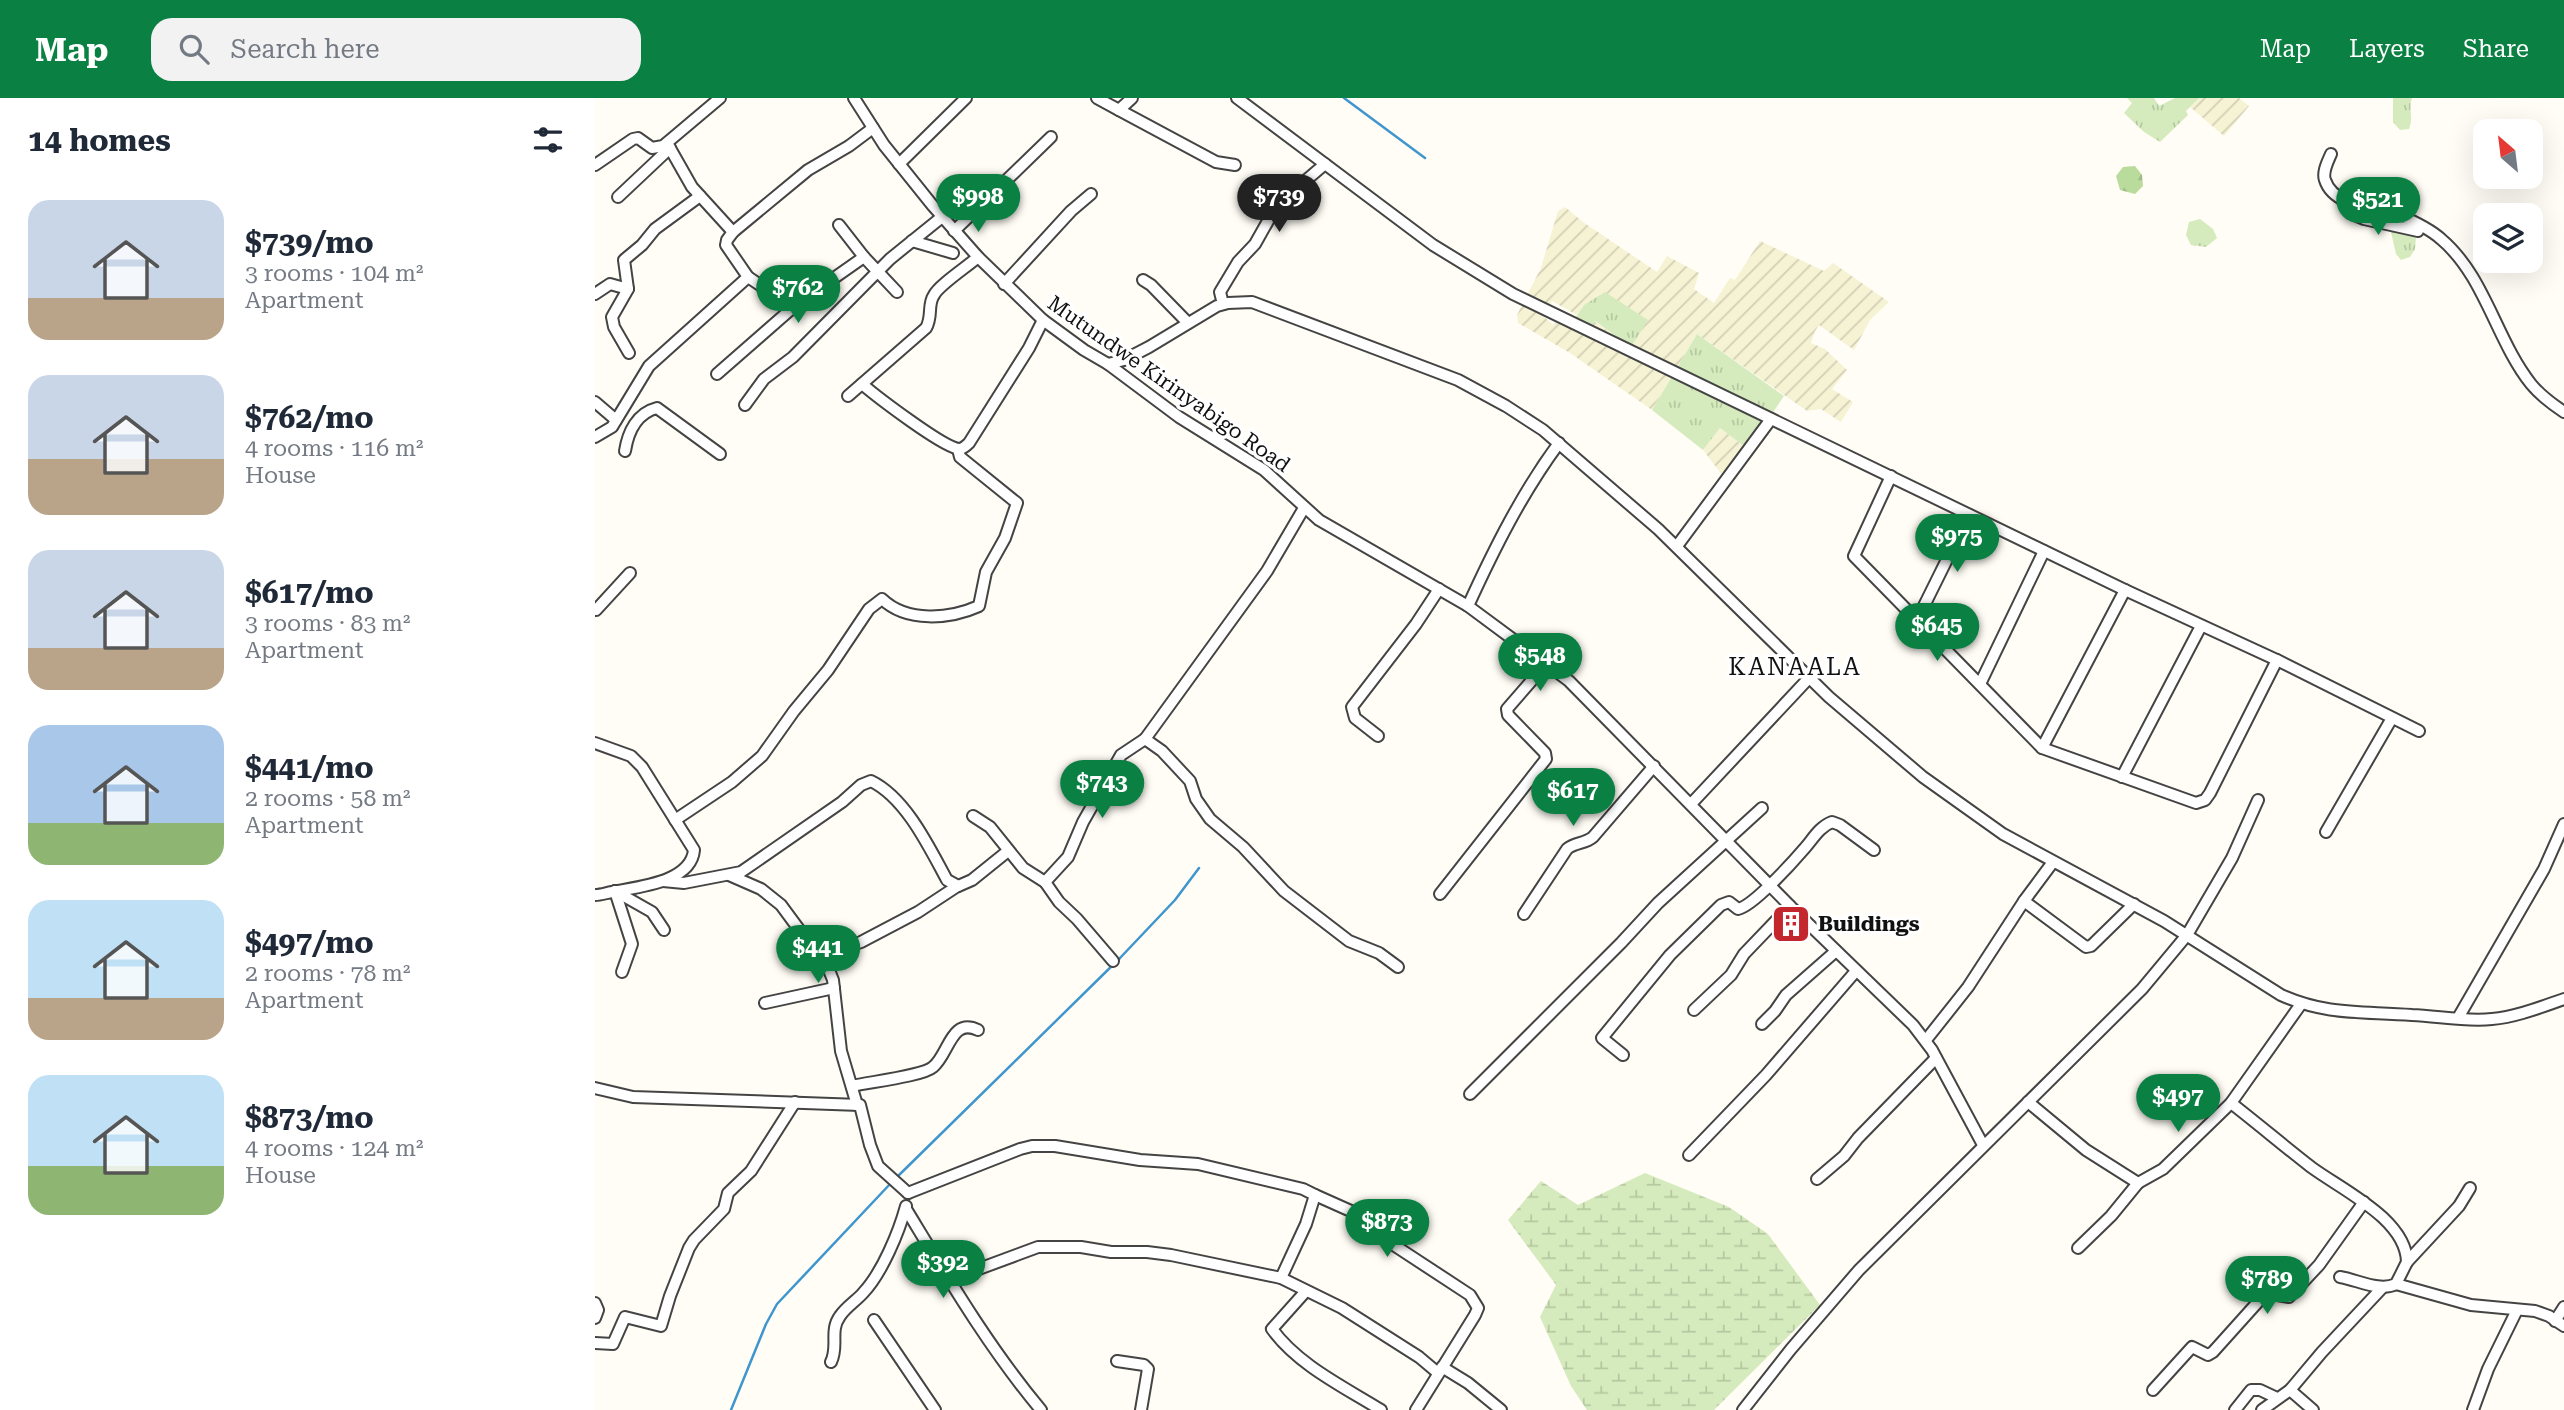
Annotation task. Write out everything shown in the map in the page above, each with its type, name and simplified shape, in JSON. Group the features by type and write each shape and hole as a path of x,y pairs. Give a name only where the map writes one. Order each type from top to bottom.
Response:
{"street":[{"path":"618,197 668,145 720,98"},
{"name":"Mutundwe Kirinyabigo Road","path":"854,98 899,164 942,217 1004,284 1043,320 1179,417 1264,470 1319,520 1468,606 1569,681 1926,1040 1983,1145"},
{"path":"899,164 966,98"},
{"path":"1097,98 1216,162 1235,165"},
{"path":"1119,110 1132,98"},
{"path":"1237,98 1433,246 1513,294 2125,590 2277,660 2419,731"},
{"path":"763,287 748,277 726,240 809,170 873,128"},
{"path":"954,231 1051,137"},
{"path":"595,165 633,139 638,138 657,149 668,145"},
{"path":"668,145 692,187 733,232"},
{"path":"2331,154 2324,174 2325,181 2341,198 2357,205 2398,215 2442,240 2462,262 2531,384 2564,412"},
{"path":"1223,304 1220,292 1238,262 1255,244 1276,205 1325,164"},
{"path":"1004,284 1071,211 1091,194"},
{"path":"629,353 612,317 628,289 624,260 642,245 655,229 700,196"},
{"path":"745,405 764,379 793,357 877,271 942,217"},
{"path":"839,225 897,292"},
{"path":"912,240 953,253"},
{"path":"717,374 797,304 864,257"},
{"path":"848,396 926,328 931,319 931,302 935,292 978,257"},
{"path":"595,437 612,427 649,366 748,277"},
{"path":"1143,280 1188,323"},
{"path":"595,294 610,284 628,289"},
{"path":"1108,364 1125,360 1223,304 1252,302 1458,380 1515,412 1559,443 1677,546 1858,723 1923,777 2003,834 2134,904 2301,1004 2341,1013 2492,1019 2564,999"},
{"path":"958,449 969,443 1043,320"},
{"path":"675,820 732,782 762,756 828,670 869,609 882,599 891,607 918,617 966,612 979,606 986,572 1005,538 1017,503 960,457 958,449 892,408 862,384"},
{"path":"595,402 616,420"},
{"path":"624,408 640,419"},
{"path":"625,451 628,433 648,410 657,408 720,454"},
{"path":"1677,546 1771,419"},
{"path":"1468,606 1517,508 1540,468 1559,443"},
{"path":"1891,476 1854,555 2042,748 2196,803 2205,800 2277,660"},
{"path":"1045,882 1068,857 1083,822 1121,755 1145,739 1267,571 1304,508"},
{"path":"1917,620 1969,515"},
{"path":"1980,684 2044,551"},
{"path":"596,610 630,573"},
{"path":"1378,736 1355,718 1352,707 1416,624 1439,589"},
{"path":"2042,748 2125,590"},
{"path":"2122,777 2201,626"},
{"path":"1440,894 1546,759 1545,753 1508,715 1507,709 1546,663"},
{"path":"1691,804 1809,678"},
{"path":"2326,832 2392,718"},
{"path":"1145,739 1162,751 1190,781 1196,799 1210,819 1243,847 1284,891 1349,941 1378,953 1398,967"},
{"path":"595,743 635,759 692,846 694,855 685,867 663,881 595,895"},
{"path":"1524,914 1567,849 1593,837 1654,766"},
{"path":"663,881 684,883 741,872 870,781 886,790 907,813 947,880 958,886"},
{"path":"1743,1410 1859,1270 2142,989 2187,935 2232,858 2258,800"},
{"path":"1470,1094 1613,952 1658,903 1762,808"},
{"path":"973,816 990,827 1023,867 1045,882 1059,902 1113,961"},
{"path":"1623,1055 1602,1038 1648,979 1721,905 1729,902 1741,909 1770,884 1818,831 1832,822 1874,850"},
{"path":"2458,1018 2544,869 2564,824"},
{"path":"820,957 861,942 927,907 972,880 1008,851"},
{"path":"1926,1040 1968,987 2036,882 2053,862"},
{"path":"729,875 761,889 781,905 804,934 809,946 820,957 833,980 841,1051 857,1105"},
{"path":"615,891 652,912 664,930"},
{"path":"615,891 632,944 622,972"},
{"path":"2024,901 2089,947 2134,904"},
{"path":"1694,1010 1731,975 1744,954 1790,906"},
{"path":"1762,1024 1786,995 1836,951"},
{"path":"1689,1155 1766,1075 1856,971"},
{"path":"765,1003 834,988"},
{"path":"2078,1248 2111,1216 2138,1183 2146,1181 2163,1169 2231,1103 2301,1004"},
{"path":"852,1086 924,1073 937,1064 955,1033 962,1027 978,1030"},
{"path":"1817,1180 1844,1156 1858,1138 1936,1058"},
{"path":"595,1088 633,1097 860,1105 878,1166 908,1193"},
{"path":"595,1342 613,1344 625,1317 661,1326 689,1248 725,1209 728,1193 751,1171 795,1102"},
{"path":"2028,1102 2086,1150 2138,1183"},
{"path":"2231,1103 2311,1167 2364,1202 2384,1220 2402,1241 2407,1262"},
{"path":"908,1193 1020,1149 1055,1146 1140,1160 1198,1164 1303,1189 1362,1216 1380,1236 1459,1287 1476,1302 1478,1308 1475,1315 1440,1370 1420,1409"},
{"path":"2396,1284 2407,1262 2459,1206 2470,1188"},
{"path":"831,1362 836,1348 833,1329 839,1317 863,1293 880,1269 906,1209 908,1193"},
{"path":"1281,1278 1306,1224 1315,1195"},
{"path":"2153,1390 2192,1347 2208,1355 2213,1352 2266,1293 2289,1297 2319,1265 2364,1202"},
{"path":"906,1209 1010,1373 1041,1410"},
{"path":"949,1280 1038,1247 1055,1246 1111,1252 1147,1252 1281,1278 1368,1325 1440,1370 1468,1383 1501,1410"},
{"path":"2340,1278 2361,1281 2382,1289"},
{"path":"2262,1410 2290,1390 2382,1289 2396,1284 2471,1305 2535,1311 2549,1316 2559,1324 2564,1307"},
{"path":"1306,1291 1272,1329 1281,1342 1302,1360 1381,1410"},
{"path":"595,1303 598,1310 595,1318"},
{"path":"2473,1410 2488,1370 2517,1310"},
{"path":"874,1320 935,1410"},
{"path":"1117,1361 1148,1368 1141,1410"},
{"path":"2235,1410 2251,1390 2260,1390 2277,1398"},
{"path":"2290,1390 2313,1410"}],"shaded area":[{"path":"2199,98 2239,98 2249,106 2224,136 2190,107"},
{"path":"1565,207 1657,272 1667,256 1699,273 1694,289 1714,303 1730,278 1735,280 1760,241 1824,271 1833,263 1889,302 1870,320 1854,350 1819,325 1815,331 1811,343 1825,349 1847,370 1832,389 1853,402 1841,422 1821,409 1807,411 1697,334 1652,410 1570,353 1518,323 1517,315 1541,268 1558,211","holes":["1552,301 1577,315 1584,305 1631,347 1594,321 1558,317 1553,325 1542,315"]},
{"path":"1720,428 1748,449 1723,476 1703,450"}],"green space":[{"path":"2127,98 2154,98 2159,106 2175,98 2199,98 2186,111 2188,115 2160,142 2144,132 2124,113 2132,103"},
{"path":"2393,98 2412,98 2409,129 2400,130 2393,122"},
{"path":"2135,166 2142,175 2143,186 2135,194 2120,190 2116,176 2123,167"},
{"path":"2200,219 2213,229 2217,238 2206,247 2191,245 2186,235 2189,222"},
{"path":"2409,231 2416,237 2415,249 2410,257 2401,260 2396,254 2391,232"},
{"path":"1605,292 1648,320 1631,347 1595,321 1583,336 1571,324 1584,305"},
{"path":"1697,334 1784,396 1748,449 1720,428 1703,450 1652,410"},
{"path":"1645,1173 1729,1207 1768,1234 1820,1305 1714,1410 1587,1410 1571,1386 1540,1317 1556,1285 1508,1220 1541,1181 1578,1205"}],"waterway":[{"path":"1344,98 1425,158"},
{"path":"896,1178 1120,958 1175,900 1199,868"},
{"path":"731,1410 766,1324 777,1304 891,1183"}],"place":[{"name":"Buildings","path":"1791,924"}],"district":[{"name":"KANAALA","path":"1795,667"}]}
